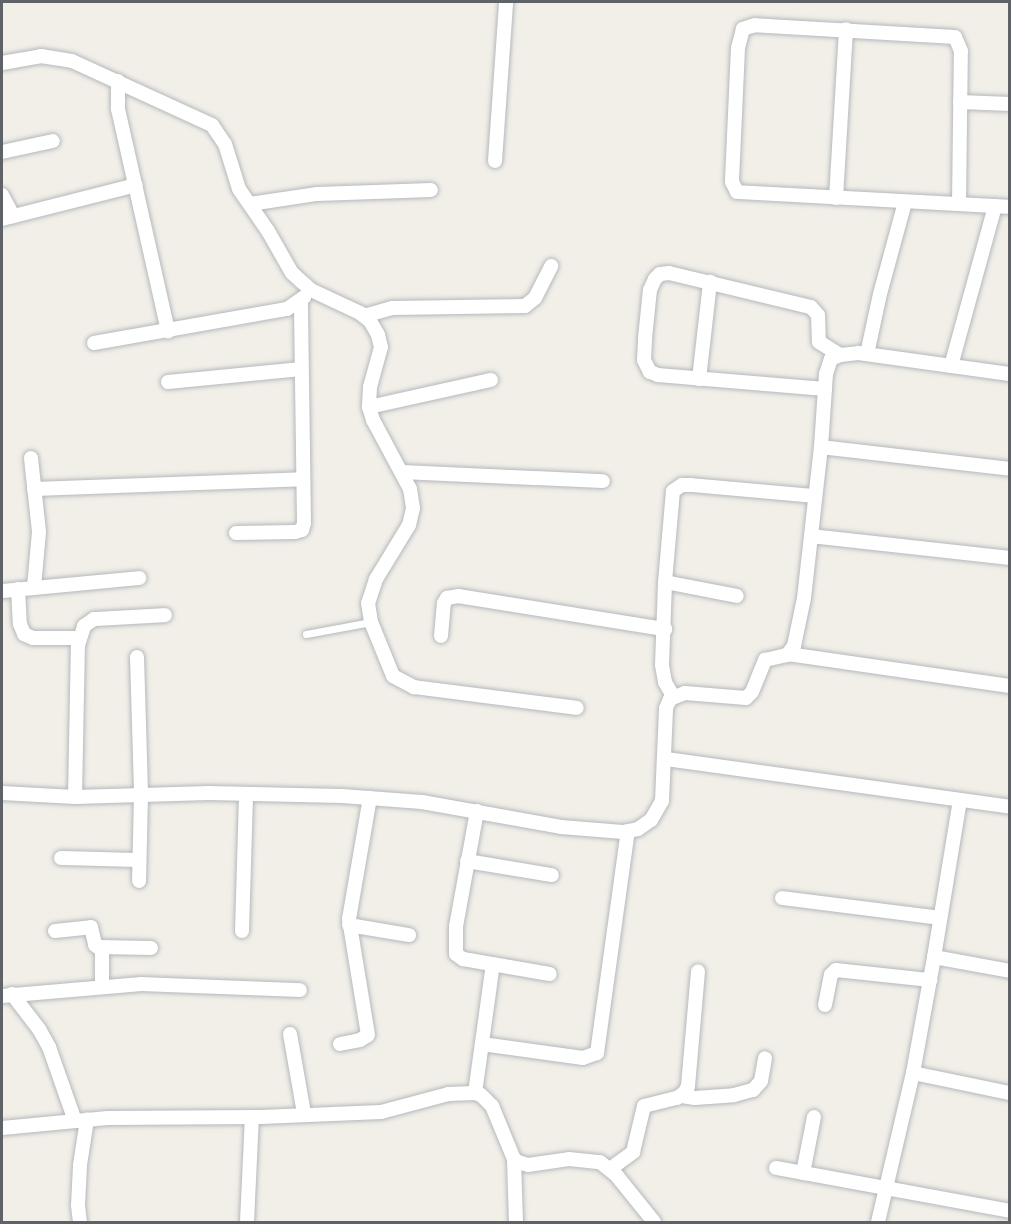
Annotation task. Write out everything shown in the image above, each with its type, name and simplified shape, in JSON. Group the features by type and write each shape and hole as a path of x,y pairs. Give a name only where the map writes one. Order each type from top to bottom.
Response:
{"street":[{"path":"495,161 506,2"},
{"path":"951,366 1002,207 742,194 734,188 738,48 741,34 750,26 846,29 955,37 961,51 959,204"},
{"path":"836,198 846,29"},
{"path":"2,63 41,56 59,57 212,124 221,136 234,177 292,273 308,288 364,316 375,327 381,347 370,387 369,407 373,420 402,472 412,499 411,518 370,593 368,603 370,622 393,676 406,685 577,708"},
{"path":"118,81 118,109 168,331"},
{"path":"960,102 1010,104"},
{"path":"2,152 53,141"},
{"path":"2,195 7,218 136,185"},
{"path":"250,204 317,194 431,190"},
{"path":"867,354 880,294 905,202"},
{"path":"364,316 392,308 525,306 535,298 551,266"},
{"path":"825,388 699,379 658,375 650,372 644,360 650,290 660,274 710,282 814,309 818,315 819,342 840,355"},
{"path":"699,379 710,282"},
{"path":"236,533 302,530 304,524 301,301 308,288"},
{"path":"94,343 287,309 301,301"},
{"path":"788,654 794,646 804,598 829,362 840,355 867,354 1010,374"},
{"path":"168,382 301,369"},
{"path":"369,407 491,381"},
{"path":"821,447 1010,469"},
{"path":"31,458 39,532 34,587"},
{"path":"402,472 603,481"},
{"path":"34,489 303,479"},
{"path":"673,696 663,674 665,582 673,496 677,488 691,485 815,496"},
{"path":"811,536 1010,558"},
{"path":"2,591 139,578"},
{"path":"665,582 736,596"},
{"path":"18,589 20,624 28,637 80,638"},
{"path":"441,636 444,603 447,598 458,596 664,629"},
{"path":"75,797 80,638 84,626 94,619 165,615"},
{"path":"2,794 75,797 246,794 370,798 422,802 561,826 628,831 646,825 659,809 666,759 666,708 673,696 685,693 746,698 752,692 765,660 788,654 1010,686"},
{"path":"137,657 141,795 139,881"},
{"path":"666,759 1010,807"},
{"path":"242,931 246,794"},
{"path":"340,1044 360,1040 368,1035 349,925 370,798"},
{"path":"878,1222 913,1073 960,800"},
{"path":"477,812 456,926 455,951 463,959 550,974"},
{"path":"482,1044 575,1058 588,1058 597,1053 628,831"},
{"path":"61,858 139,860"},
{"path":"467,861 552,875"},
{"path":"782,898 940,918"},
{"path":"349,925 409,935"},
{"path":"55,931 88,926 93,929 95,945 100,947 151,948"},
{"path":"100,947 103,952 102,987"},
{"path":"934,957 1010,972"},
{"path":"475,1093 493,964"},
{"path":"825,1005 831,975 836,970 930,980"},
{"path":"682,1095 688,1086 690,1073 698,971"},
{"path":"7,995 141,984 300,990"},
{"path":"7,995 39,1029 81,1121 80,1222"},
{"path":"290,1034 304,1113"},
{"path":"610,1169 633,1152 644,1106 682,1095 695,1098 734,1095 753,1090 761,1081 765,1058"},
{"path":"913,1073 1010,1093"},
{"path":"2,1128 81,1121 381,1112 448,1094 475,1093 492,1106 514,1158 516,1222"},
{"path":"247,1222 252,1117"},
{"path":"803,1173 814,1118"},
{"path":"514,1158 528,1166 569,1159 597,1161 610,1169 654,1222"},
{"path":"776,1168 1010,1211"}],"lane":[{"path":"306,634 370,622"}]}
